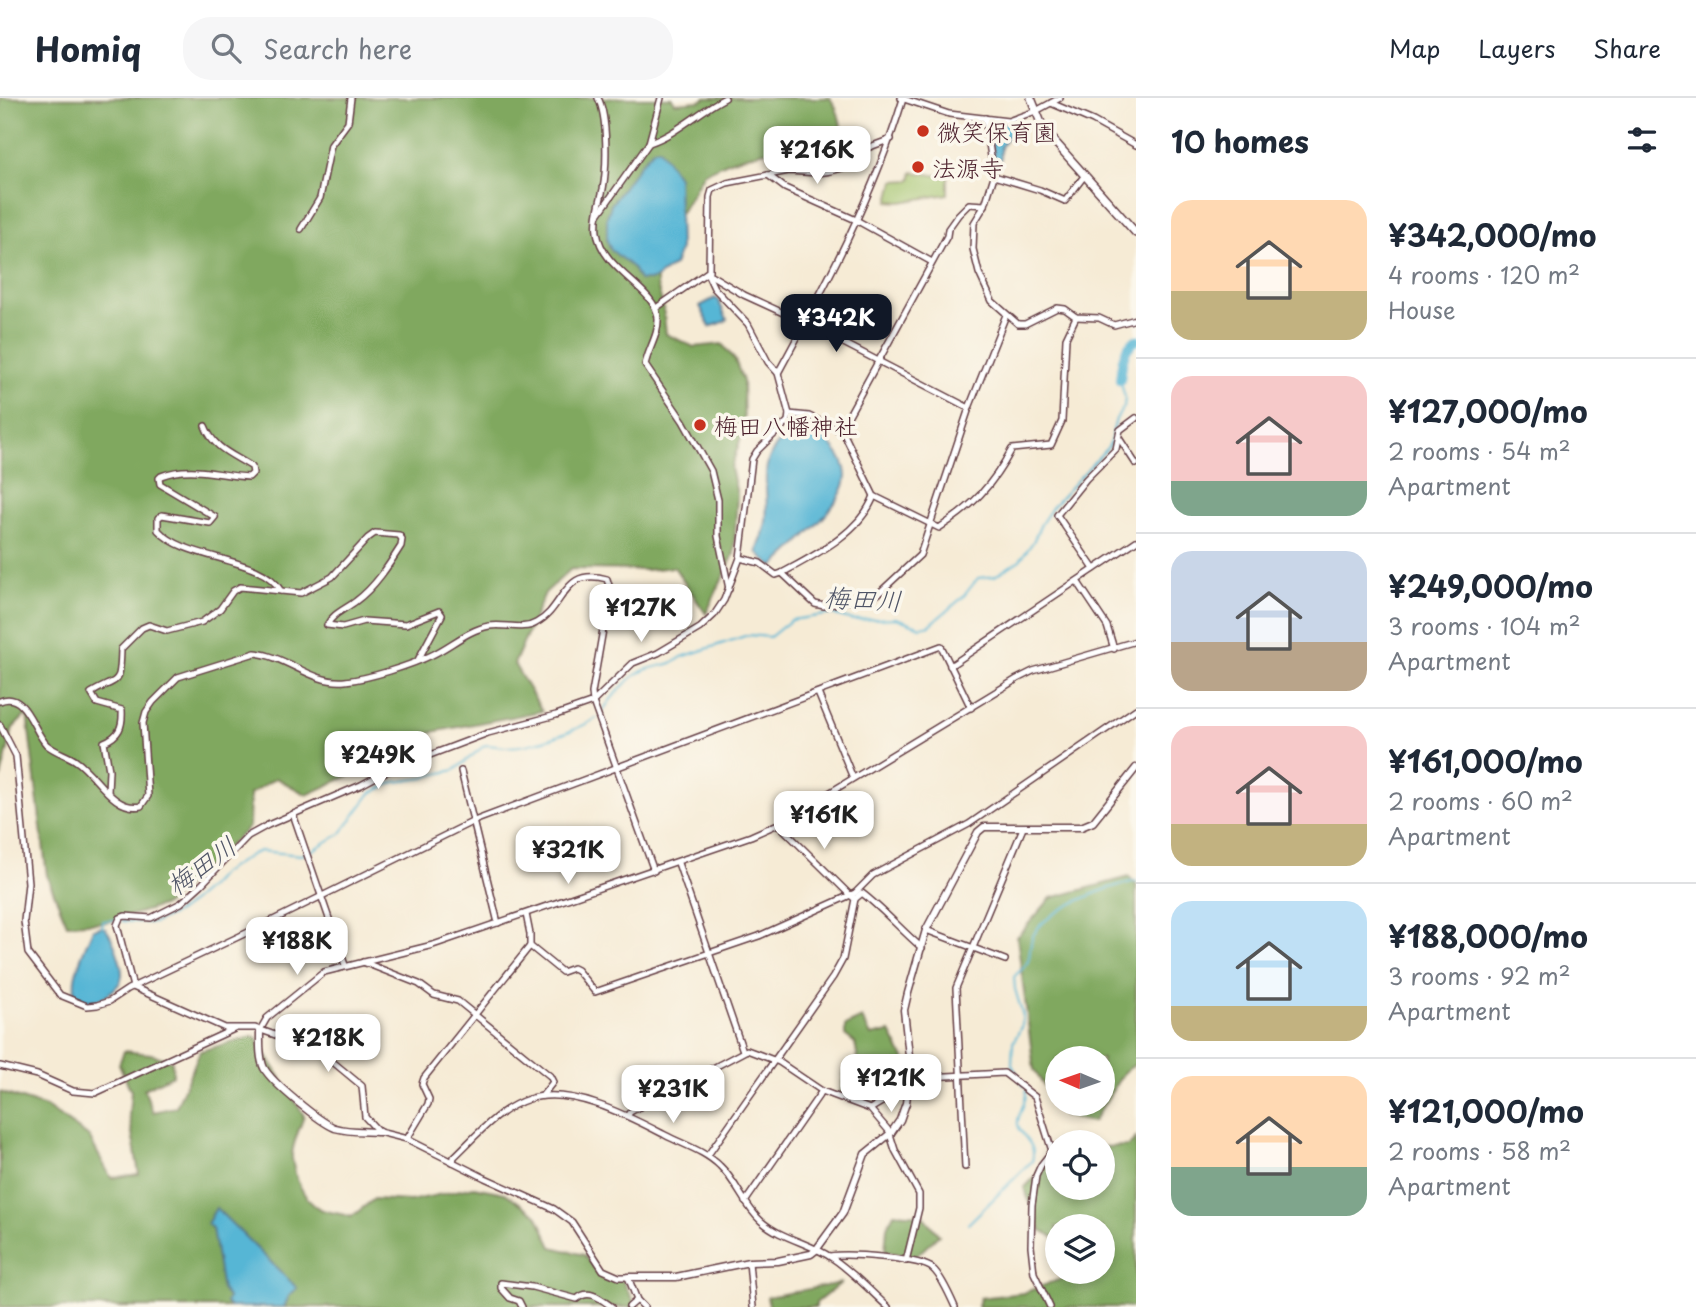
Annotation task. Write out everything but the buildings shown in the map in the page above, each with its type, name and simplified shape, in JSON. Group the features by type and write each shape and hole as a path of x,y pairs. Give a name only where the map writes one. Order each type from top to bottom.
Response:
{"main road":[{"path":"1031,98 1041,123 1136,233"}],"street":[{"path":"301,229 320,198 331,145 348,122 351,98"},
{"path":"598,98 605,124 605,173 597,232 604,255 656,308 658,327 645,365 683,421 711,471 718,500 718,536 729,589"},
{"path":"598,215 649,143 661,98"},
{"path":"649,143 662,139 708,107 726,98"},
{"path":"778,373 856,220 891,139 902,98 949,114 1008,121 1036,111 1060,98"},
{"path":"1051,103 1093,121 1136,145"},
{"path":"985,118 994,176 985,205 974,223 973,249 979,272 992,301 1018,324 1025,324 1057,308 1065,309 1076,317 1099,318 1114,325 1136,319"},
{"path":"656,308 709,271 712,190 727,183 768,175 789,172 818,173 842,168 854,153 891,139"},
{"path":"768,175 785,188 856,220 932,262"},
{"path":"994,176 1065,201 1085,176"},
{"path":"985,205 970,204 958,215 845,422 843,432 874,496 939,528 976,500 998,477 1012,449 1051,445 1062,421 1066,338 1076,317"},
{"path":"707,273 744,295 805,323 969,408"},
{"path":"133,987 117,930 119,920 151,918 181,903 248,836 385,772 488,733 568,712 593,702 634,663 699,628 714,615 729,589 740,558 752,459 757,450 788,421 789,414 778,373 768,362 748,324 714,288 707,273"},
{"path":"782,573 815,604 824,606 878,594 920,555 969,408 1006,315"},
{"path":"789,414 809,416 843,432"},
{"path":"1094,569 1057,514 1116,449 1120,430 1136,418"},
{"path":"205,426 213,442 251,467 253,473 249,477 239,477 183,470 161,476 160,484 215,517 210,523 162,515 158,517 158,530 174,543 253,570 270,580 281,591"},
{"path":"1119,438 1136,464"},
{"path":"740,558 760,563 776,575 782,573 831,546 869,508 874,496"},
{"path":"108,792 109,770 104,742 116,735 122,727 122,710 97,704 91,693 111,684 119,677 122,646 149,625 167,631 202,622 214,615 240,587 301,593 332,577 375,533 399,535 402,539 401,546 373,586 357,601 332,617 327,625 343,627 364,621 406,624 439,611 442,615 417,661"},
{"path":"950,666 1136,541"},
{"path":"0,701 16,701 47,745 79,762 125,806 141,806 148,796 143,717 153,702 178,677 255,653 268,654 328,681 355,680 430,656 472,632 490,626 537,623 553,608 569,584 576,580 603,578 610,584 610,589 592,693 593,702 654,871"},
{"path":"1077,581 1107,626 1114,649"},
{"path":"1136,651 1134,642 1033,671 778,824 678,863 433,945 324,972 267,1018 260,1030 262,1062 276,1082 326,1124 407,1139 554,1209 572,1222 603,1270 619,1277 676,1277 749,1262 778,1261 811,1254 843,1213 865,1154 891,1133 903,1112 909,1078 904,1010 926,930 978,832 984,827 1082,827 1093,822 1136,768"},
{"path":"1,729 16,756 28,883 24,921 27,953 60,995 87,1006 110,1000 474,821 942,646 971,708"},
{"path":"818,694 853,778"},
{"path":"708,1155 833,977 843,959 853,897 873,875 969,824 1136,709"},
{"path":"461,771 498,923"},
{"path":"293,814 345,965"},
{"path":"778,824 853,897"},
{"path":"969,824 978,832"},
{"path":"965,1167 956,988 1023,828"},
{"path":"678,863 743,1051"},
{"path":"530,946 562,972 573,968 578,970 595,992 759,936 862,893 887,912 899,928 922,948"},
{"path":"407,1139 428,1104 429,1099 422,1084 424,1078 530,946 526,914"},
{"path":"926,930 1005,960"},
{"path":"363,962 419,984 434,995 453,998 550,1076 553,1082 542,1096"},
{"path":"133,987 225,1028 250,1027 310,1043 351,1076 364,1091 365,1117 379,1132"},
{"path":"0,1066 37,1075 73,1091 95,1093 234,1028"},
{"path":"628,1115 743,1051 779,1062 822,1091 870,1110 891,1133 895,1150 919,1194 919,1208 906,1261"},
{"path":"909,1078 1004,1073 1035,1097 1052,1151 1041,1165 1037,1176 1032,1205 1032,1264 1050,1307"},
{"path":"870,1110 907,1087"},
{"path":"745,1202 822,1091"},
{"path":"453,1162 454,1157 483,1129 508,1108 527,1099 542,1096 598,1105 628,1115 708,1155 722,1168 764,1224 830,1256 888,1307"},
{"path":"830,1256 842,1254 929,1266 935,1270 955,1307"},
{"path":"749,1262 754,1307"},
{"path":"628,1277 642,1307"},
{"path":"522,1307 519,1301 509,1298 501,1289 501,1283 531,1287 577,1299 584,1294 591,1294 612,1307"},
{"path":"629,1307 637,1300"}],"green space":[{"path":"0,98 672,98 675,103 706,98 830,98 841,123 836,166 815,164 765,151 732,160 704,173 675,223 657,262 657,285 663,306 666,334 694,347 722,344 735,360 743,381 744,428 731,468 737,494 734,554 706,614 674,567 647,570 571,569 545,593 514,664 542,711 401,738 366,768 307,795 276,778 250,794 249,827 165,905 108,922 67,924 47,876 27,714 13,728 0,782"},
{"path":"913,172 948,177 948,194 901,202 889,201 894,181 911,180"},
{"path":"1129,877 1136,884 1136,1064 1124,1072 1115,1087 1115,1046 1045,1046 1045,1087 1034,1070 1017,937 1051,898"},
{"path":"862,1018 871,1036 890,1032 907,1064 894,1083 868,1068 862,1068 857,1085 860,1101 840,1094 845,1068 858,1061 855,1043 845,1035 845,1026"},
{"path":"255,1036 304,1116 294,1143 292,1158 300,1187 314,1205 351,1217 374,1199 410,1201 474,1187 505,1193 537,1215 552,1247 584,1255 604,1280 622,1280 637,1307 0,1307 0,1092 46,1107 89,1137 111,1178 139,1174 129,1115 131,1091 119,1064 124,1051 151,1054 172,1061 173,1075 144,1089 153,1112 176,1107 200,1051"},
{"path":"1063,1116 1097,1116 1093,1122"},
{"path":"1136,1138 1136,1307 978,1307 980,1298 1023,1293 1047,1284 1115,1284 1115,1214 1045,1214 1045,1232 1041,1230 1024,1188 1045,1167 1045,1200 1115,1200 1115,1147 1128,1146"},
{"path":"894,1213 922,1215 939,1235 914,1258 885,1251 887,1227"},
{"path":"841,1283 816,1303 816,1307 769,1307 767,1297"}],"water":[{"path":"988,123 1012,123 1013,129 1001,147 1001,160 995,162"},
{"path":"659,148 678,177 680,249 674,265 653,280 639,280 633,268 611,250 607,241 607,217 611,205 641,163 654,149"},
{"path":"715,298 727,319 710,327 700,306"},
{"path":"812,429 839,455 845,468 844,486 829,511 773,567 757,552 766,521 769,458 774,449 789,435"},
{"path":"93,929 106,929 114,945 122,976 121,981 109,994 87,1002 73,996 75,979"},
{"path":"216,1208 297,1288 284,1307 230,1307 226,1303 228,1297 222,1290 212,1228 207,1224"}],"waterway":[{"name":"梅田川","path":"1120,380 1125,352 1136,340"},
{"name":"梅田川","path":"601,714 620,689 639,673 748,635 770,637 791,620 832,614 853,620 896,618 921,627 930,625 963,597 978,578 995,576 1020,560 1053,506 1109,446 1116,419 1124,407 1125,397 1120,380"},
{"name":"梅田川","path":"122,921 154,923 182,910 221,874 260,851 301,855 313,850 341,833 371,793 395,782 455,770 485,745 507,747 529,744 566,733 597,718"},
{"path":"1024,1086 1012,1065 1013,1043 1022,1025 1023,1016 1014,977 1028,961 1034,934 1052,916 1080,900 1136,881"},
{"name":"梅田川","path":"102,930 103,921 116,920"},
{"path":"968,1224 1032,1161 1033,1150 1018,1125 1026,1091"}],"place":[{"name":"微笑保育園","path":"923,131"},
{"name":"法源寺","path":"918,167"},
{"name":"梅田八幡神社","path":"700,425"}]}
